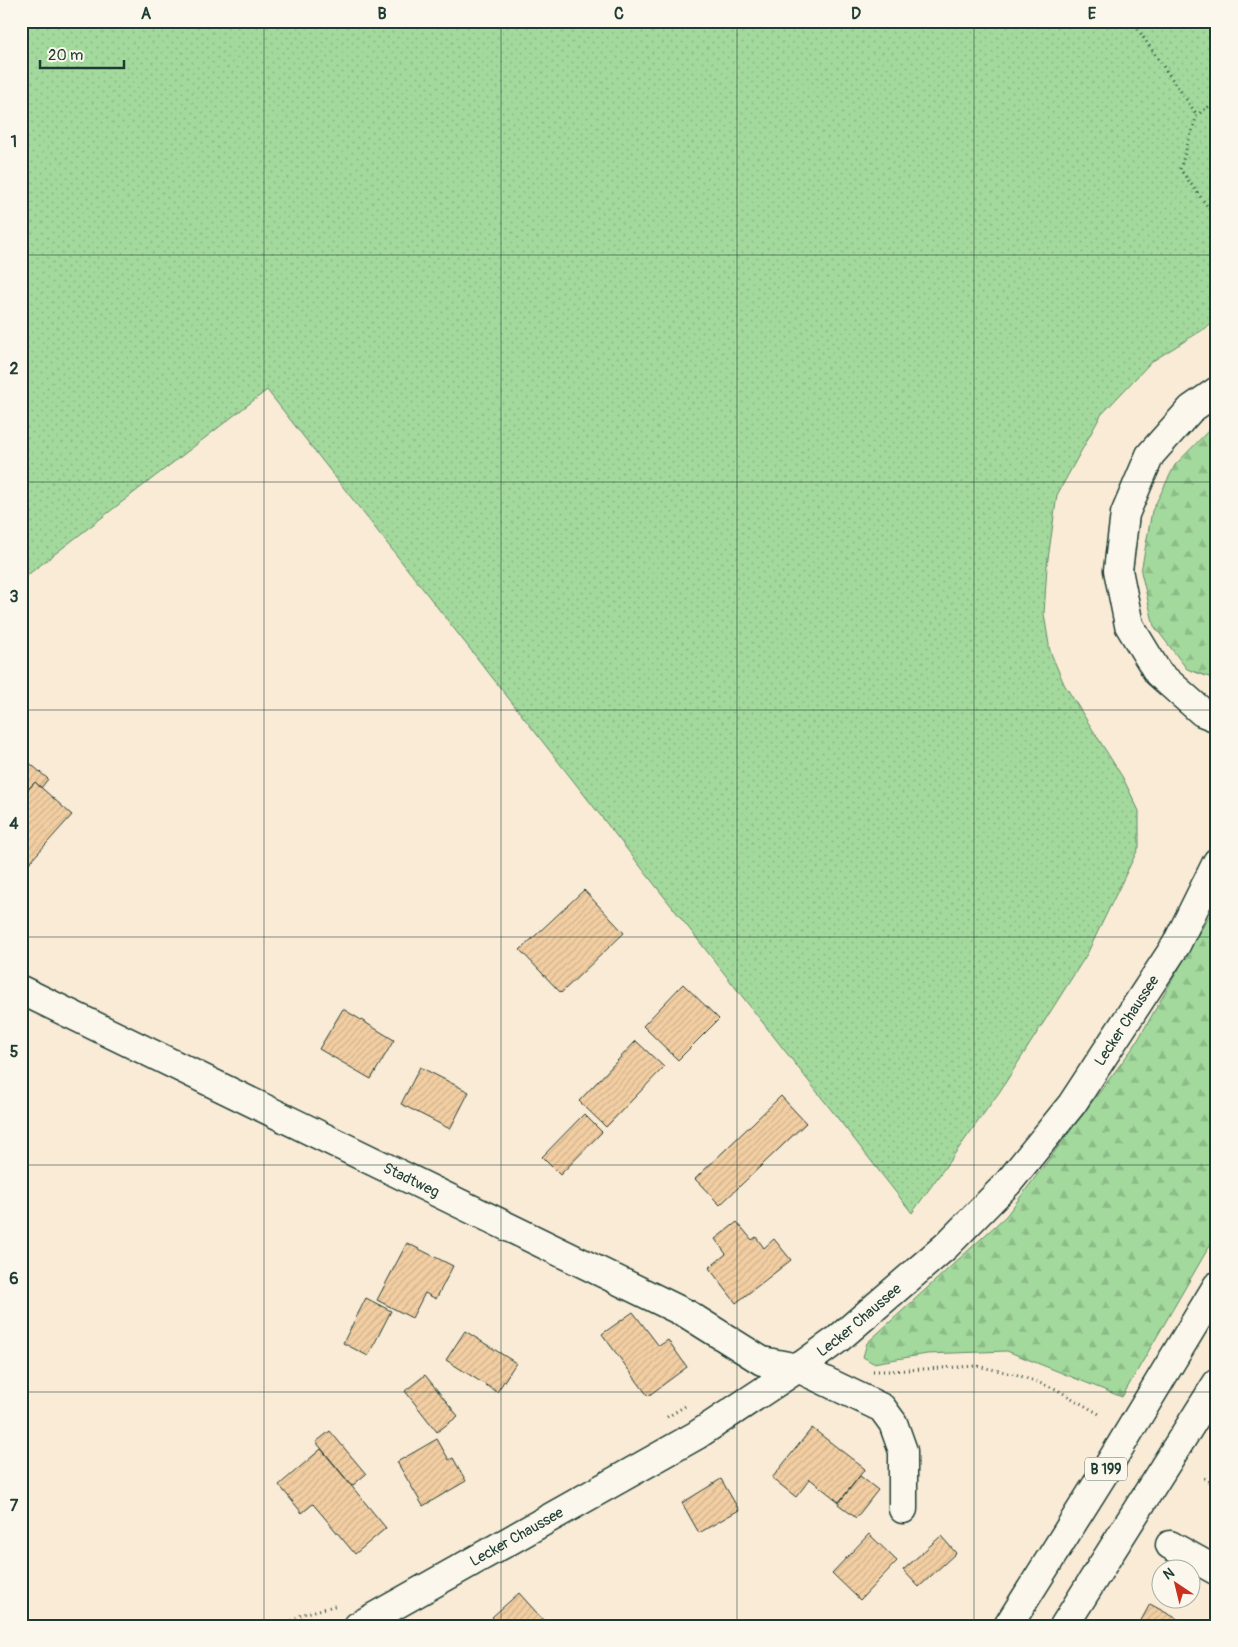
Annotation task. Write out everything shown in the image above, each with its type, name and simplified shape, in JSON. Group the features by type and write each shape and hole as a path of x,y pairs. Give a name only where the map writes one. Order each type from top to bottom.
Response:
{"main road":[{"path":"1217,391 1192,409 1150,455 1125,514 1118,570 1129,625 1158,673 1202,712 1217,718"},
{"name":"Lecker Chaussee","path":"358,1626 696,1435 798,1368 838,1339 946,1246 1008,1183 1072,1104 1176,945 1217,862"},
{"name":"Stadtweg","path":"21,990 687,1314 762,1361 798,1368 882,1408 894,1423 903,1451 903,1509"},
{"name":"B 199","path":"1008,1626 1104,1473 1217,1286"},
{"path":"1064,1626 1217,1383"},
{"path":"1170,1546 1217,1571"}],"path":[{"path":"1132,21 1197,115"},
{"path":"1217,101 1197,115 1180,169 1217,219"},
{"path":"871,1371 976,1366 1015,1374 1056,1389 1099,1414"},
{"path":"1204,1478 1217,1488"}],"green space":[{"path":"21,21 1217,21 1217,321 1151,362 1101,415 1057,495 1047,566 1044,614 1050,651 1064,684 1123,778 1139,811 1139,847 1087,954 1000,1091 912,1213 267,390 21,580"},
{"path":"1217,422 1217,680 1187,669 1154,626 1141,572 1152,511 1175,465"},
{"path":"1217,902 1217,1233 1122,1397 1007,1351 927,1354 873,1363 863,1357 867,1343 1006,1216 1135,1045"}],"building":[{"path":"25,759 48,779 41,788 35,782 21,797 21,764"},
{"path":"35,782 72,815 21,872 21,797"},
{"path":"584,890 624,933 561,993 520,950"},
{"path":"683,984 719,1019 678,1060 643,1026"},
{"path":"343,1009 394,1040 371,1079 319,1049"},
{"path":"636,1041 664,1067 606,1127 579,1101"},
{"path":"420,1067 469,1092 450,1129 401,1104"},
{"path":"781,1096 806,1123 720,1205 695,1179"},
{"path":"584,1114 602,1132 560,1175 542,1157"},
{"path":"737,1222 752,1240 756,1237 764,1248 774,1239 791,1260 736,1303 709,1268 726,1254 715,1239"},
{"path":"407,1243 453,1266 436,1299 425,1293 412,1318 377,1300"},
{"path":"366,1298 391,1311 368,1356 343,1343"},
{"path":"633,1312 659,1346 668,1340 687,1367 648,1396 602,1334"},
{"path":"465,1331 516,1363 497,1392 446,1360"},
{"path":"425,1375 458,1416 437,1432 405,1391"},
{"path":"812,1428 865,1469 839,1502 810,1479 796,1497 772,1478"},
{"path":"330,1431 366,1474 352,1486 316,1442"},
{"path":"437,1439 449,1460 453,1458 466,1481 423,1506 397,1462"},
{"path":"321,1449 386,1528 355,1554 313,1504 302,1513 279,1485"},
{"path":"860,1476 878,1490 856,1518 838,1504"},
{"path":"721,1479 739,1510 699,1533 682,1503"},
{"path":"869,1534 897,1561 860,1600 832,1573"},
{"path":"941,1536 956,1553 919,1587 903,1570"},
{"path":"519,1593 546,1623 543,1626 500,1626 492,1617"},
{"path":"1150,1604 1150,1610 1161,1610 1185,1623 1184,1626 1138,1626"}]}
